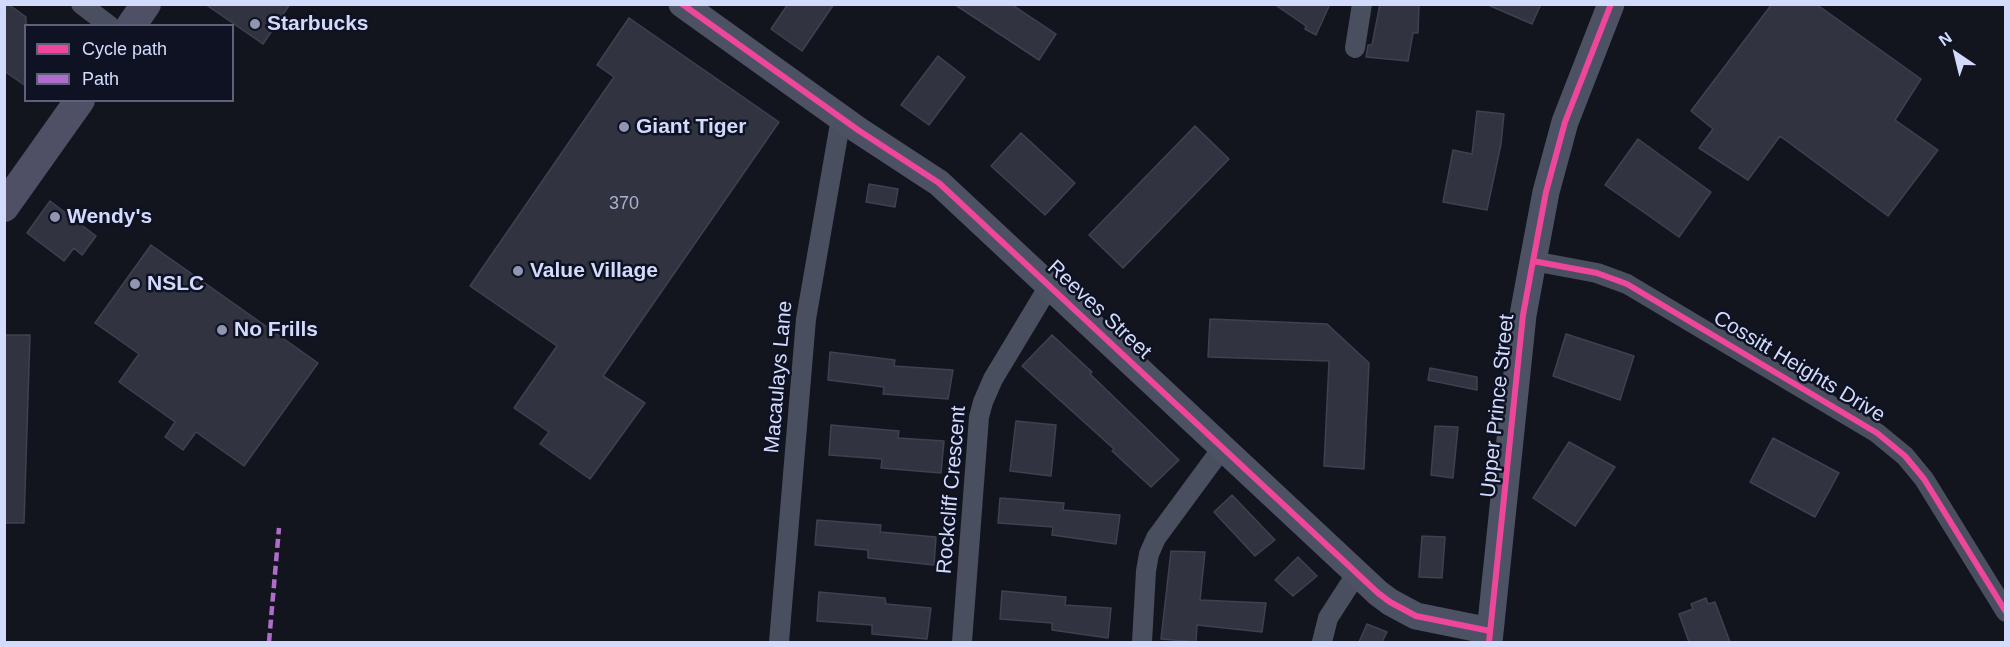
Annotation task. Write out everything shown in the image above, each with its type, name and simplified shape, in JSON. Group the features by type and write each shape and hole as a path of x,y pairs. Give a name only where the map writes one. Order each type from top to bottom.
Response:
{"main road":[{"path":"132,24 146,4"},
{"path":"4,207 79,102"}],"street":[{"path":"81,4 107,24"},
{"name":"Reeves Street","path":"682,4 841,118 939,183 1223,447 1366,584 1390,602 1416,616 1490,637"},
{"path":"1355,48 1362,4"},
{"name":"Upper Prince Street","path":"1490,637 1523,315 1546,192 1565,122 1611,4"},
{"name":"Macaulays Lane","path":"779,642 806,319 841,118"},
{"name":"Cossitt Heights Drive","path":"1533,261 1597,273 1637,289 1882,437 1905,456 1924,479 2006,612"},
{"name":"Rockcliff Crescent","path":"962,642 979,417 993,379 1048,286"},
{"path":"1143,642 1146,571 1149,554 1156,538 1223,447"},
{"path":"1322,642 1328,618 1357,573"}],"building":[{"path":"4,4 8,4 26,17 24,85 4,71"},
{"name":"Starbucks","path":"205,4 290,4 263,44"},
{"path":"788,4 834,4 802,51 771,29"},
{"path":"954,4 1011,4 1056,34 1039,60"},
{"path":"1274,4 1330,4 1316,35"},
{"path":"1380,4 1419,4 1418,33 1413,33 1408,61 1366,57 1368,45 1372,45"},
{"path":"1486,4 1541,4 1532,24"},
{"path":"1772,4 1816,4 1921,79 1895,120 1938,150 1888,216 1780,136 1748,180 1699,148 1713,129 1691,111"},
{"path":"629,18 779,122 603,376 645,403 590,479 540,444 549,432 514,408 557,346 470,286 614,77 597,65"},
{"path":"938,56 965,77 929,125 901,105"},
{"path":"1477,111 1504,114 1501,144 1487,210 1443,202 1453,150 1472,154"},
{"path":"1195,126 1229,159 1123,268 1089,235"},
{"path":"1021,133 1075,183 1045,215 991,166"},
{"path":"1638,139 1711,192 1679,237 1605,185"},
{"path":"869,184 898,189 895,207 866,202"},
{"name":"Wendy's","path":"50,201 96,236 82,255 74,248 64,261 27,233"},
{"path":"151,245 318,363 244,466 196,432 183,450 165,437 175,422 119,382 139,354 95,323"},
{"path":"1210,319 1327,324 1369,363 1364,469 1324,466 1329,361 1208,357"},
{"path":"1566,334 1634,356 1620,400 1553,376"},
{"path":"4,335 30,335 24,523 4,523"},
{"path":"1052,335 1179,460 1151,487 1112,451 1114,449 1022,366"},
{"path":"830,352 895,360 894,366 953,370 948,399 883,394 884,387 828,380"},
{"path":"1430,368 1477,377 1477,390 1428,380"},
{"path":"1016,421 1056,425 1051,476 1010,471"},
{"path":"831,425 899,431 898,438 944,441 941,473 881,468 882,459 829,455"},
{"path":"1435,426 1458,427 1453,478 1431,475"},
{"path":"1773,438 1839,473 1815,517 1750,482"},
{"path":"1569,442 1615,467 1575,526 1533,498"},
{"path":"1232,495 1275,540 1255,556 1214,512"},
{"path":"1000,498 1064,503 1063,510 1120,515 1116,544 1052,535 1053,527 998,523"},
{"path":"817,520 881,525 880,532 936,537 934,565 868,558 868,550 815,545"},
{"path":"1422,536 1445,537 1442,578 1419,577"},
{"path":"1171,551 1205,552 1200,600 1266,603 1262,632 1197,625 1196,642 1161,639"},
{"path":"1298,557 1317,576 1293,596 1275,580"},
{"path":"1002,591 1066,597 1065,605 1111,608 1108,638 1052,630 1052,623 1000,619"},
{"path":"819,592 885,598 886,604 931,608 927,639 872,634 872,625 817,621"},
{"path":"1706,598 1708,604 1715,602 1730,642 1689,642 1679,614 1693,609 1691,604"},
{"path":"1367,624 1387,632 1382,642 1359,642"}],"marked path":[{"path":"269,642 279,528"}],"cycle path":[{"path":"682,4 858,130 939,183 1378,593 1416,616 1490,631"},
{"path":"1489,642 1523,315 1546,192 1565,122 1611,4"},
{"path":"1533,261 1597,273 1627,284 1877,433 1905,456 1924,479 2006,612"}],"place":[{"name":"Starbucks","path":"255,24"},
{"name":"Giant Tiger","path":"624,127"},
{"name":"Wendy's","path":"55,217"},
{"name":"Value Village","path":"518,271"},
{"name":"NSLC","path":"135,284"},
{"name":"No Frills","path":"222,330"}]}
